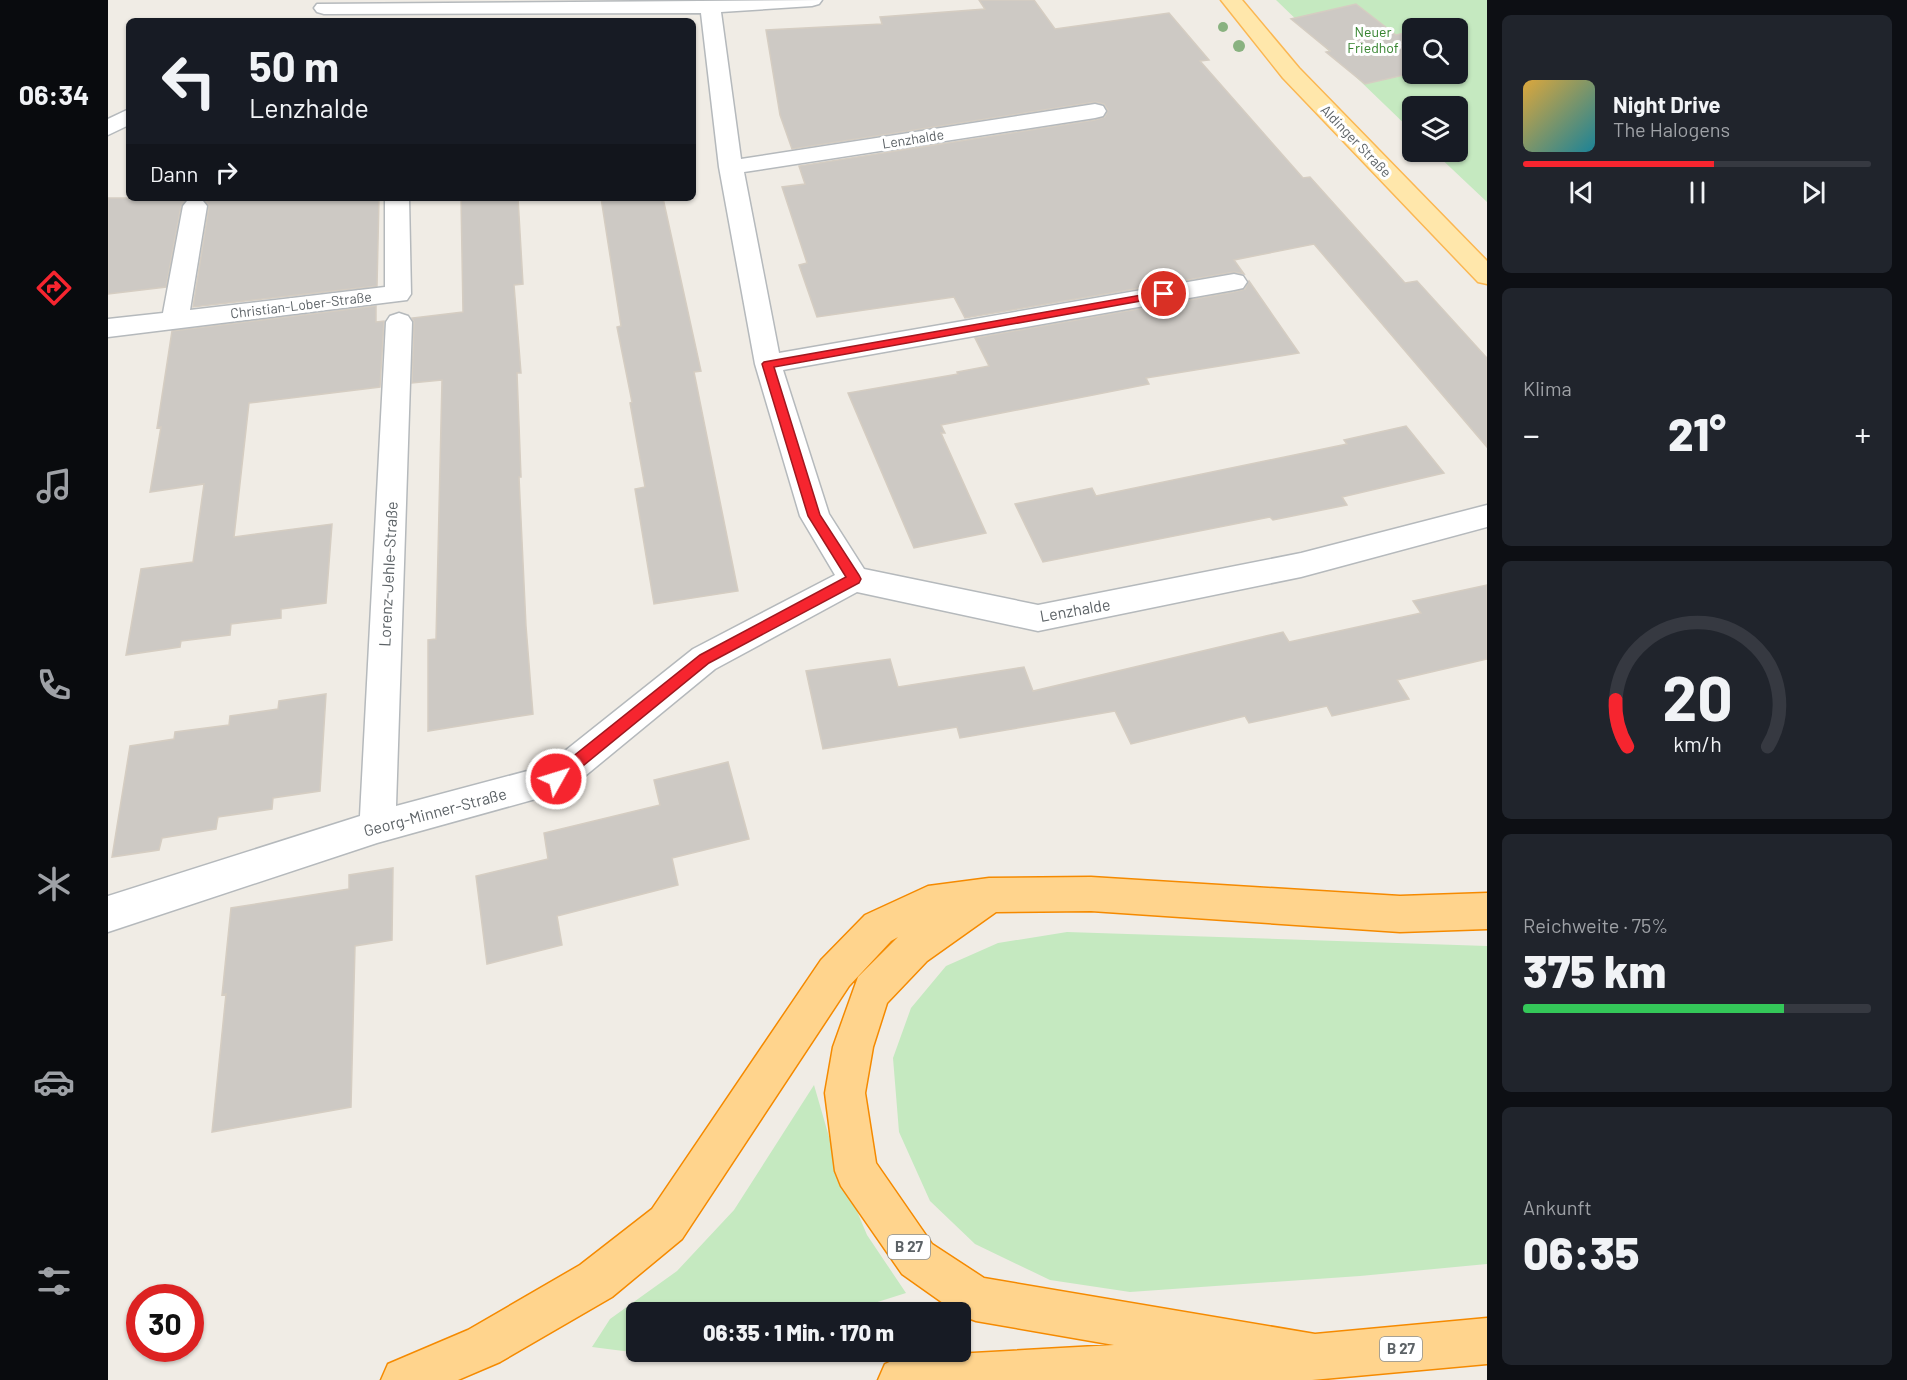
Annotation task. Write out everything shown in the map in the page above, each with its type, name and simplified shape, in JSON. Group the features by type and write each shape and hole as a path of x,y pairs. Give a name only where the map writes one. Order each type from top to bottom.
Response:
{"highway":[{"path":"404,1380 484,1346 596,1281 667,1224 835,973 878,928 928,904 989,896 1091,894 1400,914 1487,911"},
{"name":"B 27","path":"989,896 914,948 872,991 854,1047 845,1093 856,1171 917,1258 976,1299 1315,1357"},
{"name":"B 27","path":"901,1380 1315,1357 1487,1341"}],"main road":[{"name":"Aldinger Straße","path":"1231,0 1291,73 1487,276"}],"street":[{"path":"322,8 722,4 812,0"},
{"path":"722,4 731,166 768,364 814,516 854,579"},
{"name":"Lenzhalde","path":"731,166 1095,111"},
{"path":"108,128 126,118"},
{"name":"Christian-Lober-Straße","path":"108,328 398,294 397,201"},
{"path":"176,320 195,206"},
{"path":"768,364 1234,282"},
{"name":"Lorenz-Jehle-Straße","path":"377,827 399,322"},
{"name":"Lenzhalde","path":"854,579 1038,618 1301,566 1487,516"},
{"name":"Georg-Minner-Straße","path":"108,914 377,827 556,779 704,659 854,579"}],"green space":[{"name":"Neuer Friedhof","path":"1276,0 1487,0 1487,202 1445,162 1468,162 1468,96 1402,96 1402,121"},
{"path":"1067,932 1487,946 1487,1264 1360,1276 1130,1292 1050,1280 975,1244 930,1201 899,1132 893,1058 911,1008 946,966 998,943"},
{"path":"814,1085 836,1161 867,1235 906,1293 878,1302 634,1302 677,1271 734,1210"},
{"path":"626,1308 626,1351 592,1347 610,1319"}],"building":[{"path":"979,0 1034,0 1055,29 1169,13 1209,60 1200,61 1303,178 1310,177 1405,283 1417,281 1487,358 1487,447 1314,244 1234,260 1244,274 1234,272 965,318 954,297 817,317 799,265 807,263 782,187 805,184 799,166 1095,120 1105,117 1108,110 1104,104 1095,102 792,149 780,115 766,30 882,24 880,17 985,9"},
{"path":"1356,4 1396,35 1402,34 1402,76 1365,84 1291,19"},
{"path":"108,198 126,198 126,201 187,201 181,206 166,287 108,294"},
{"path":"206,201 379,201 377,286 193,307 209,206"},
{"path":"461,201 518,201 523,284 514,285 521,373 517,373 521,477 519,477 533,714 428,731 428,640 436,639 442,380 412,383 414,322 412,318 463,312"},
{"path":"601,201 664,201 701,371 694,372 738,591 654,604 635,489 645,487 630,403 632,402 617,327 621,326"},
{"path":"1249,281 1299,353 1146,378 1149,384 941,425 945,433 941,433 986,533 914,548 848,393 958,374 957,372 989,366 975,338 1234,292 1245,289"},
{"path":"376,306 376,322 384,321 380,387 249,403 234,537 332,524 326,603 281,609 281,618 231,624 230,635 181,641 180,647 126,655 141,569 193,562 204,484 150,492 161,427 157,428 172,331"},
{"path":"1406,426 1444,473 1342,497 1347,505 1273,520 1270,517 1043,562 1015,504 1092,488 1096,496 1347,444 1344,440"},
{"path":"1487,585 1487,659 1397,680 1409,699 1332,716 1327,706 1249,723 1245,716 1131,744 1115,711 960,738 957,727 823,749 806,671 890,659 898,687 1024,667 1033,691 1283,632 1289,642 1421,613 1413,601"},
{"path":"326,694 320,791 273,798 272,809 218,817 216,829 162,838 159,850 112,857 130,746 174,739 175,732 229,725 230,716 278,709 279,701"},
{"path":"728,762 749,839 672,858 678,885 557,916 562,945 487,964 476,876 548,859 544,833 660,805 654,780"},
{"path":"393,868 392,940 355,946 351,1107 212,1132 226,994 222,995 231,908 349,889 349,875"}],"route":[{"path":"556,779 704,659 854,579 814,516 768,364 1164,294"}]}
